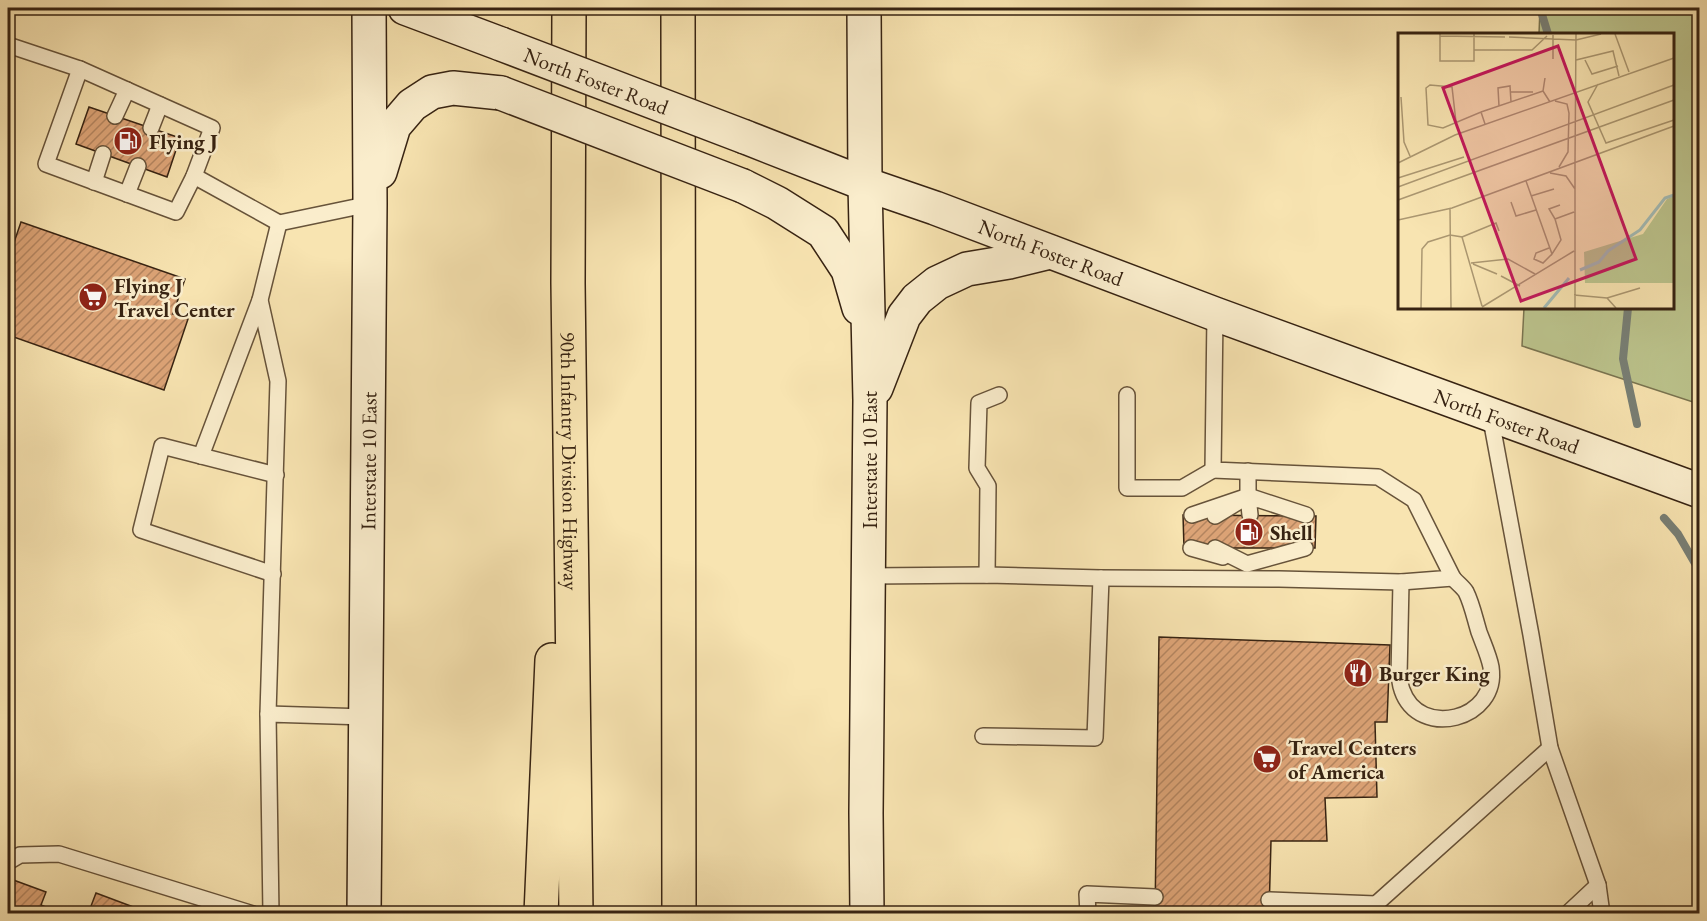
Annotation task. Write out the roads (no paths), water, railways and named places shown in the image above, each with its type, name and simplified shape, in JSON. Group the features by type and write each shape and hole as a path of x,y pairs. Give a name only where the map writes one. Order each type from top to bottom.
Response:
{"highway":[{"name":"90th Infantry Division Highway","path":"569,8 568,283 576,914"},
{"path":"678,8 679,914"},
{"path":"542,914 568,283"},
{"path":"679,881 686,914"}],"main road":[{"name":"Interstate 10 East","path":"364,914 370,204 369,8"},
{"name":"North Foster Road","path":"405,8 865,184 1700,491"},
{"name":"Interstate 10 East","path":"864,8 870,400 867,914"},
{"path":"370,204 394,126 412,105 432,92 453,87 501,93 743,186 777,203 823,232 848,270 869,344"},
{"path":"870,400 904,316 917,299 937,283 967,268 1009,262 1050,252"}],"lane":[{"path":"8,45 80,69 212,128 194,176 176,212 46,164 80,69"},
{"path":"115,116 127,90"},
{"path":"150,128 160,105"},
{"path":"94,182 103,154"},
{"path":"128,194 138,166"},
{"path":"194,176 279,223 370,204"},
{"path":"201,456 260,300 279,223"},
{"path":"260,300 278,381 268,714 271,914"},
{"path":"1213,470 1215,314"},
{"path":"987,575 988,486 977,468 979,403 999,394"},
{"path":"1127,395 1127,488 1182,488 1213,470 1248,471 1378,477 1414,500 1453,578 1465,591 1491,668 1490,685 1483,701 1472,711 1444,720 1424,716 1411,705 1402,691 1399,676 1401,582"},
{"path":"1490,414 1550,748 1598,885 1602,914"},
{"path":"273,574 141,530 162,446 276,475"},
{"path":"1248,471 1250,515"},
{"path":"1215,516 1248,496"},
{"path":"1248,496 1285,516"},
{"path":"1192,515 1248,496 1306,516"},
{"path":"1191,548 1247,571 1305,548"},
{"path":"1215,548 1247,571"},
{"path":"1247,571 1250,548"},
{"path":"1247,571 1284,548"},
{"path":"868,576 987,575 1101,578 1247,571 1401,582 1453,578"},
{"path":"984,736 1095,738 1101,578"},
{"path":"268,714 366,717"},
{"path":"1269,900 1374,909 1550,748"},
{"path":"8,862 21,855 59,854 254,914"},
{"path":"1567,914 1598,885"},
{"path":"1088,914 1087,894 1155,897"}],"waterway":[{"path":"1540,8 1548,33"},
{"path":"1628,309 1623,359 1637,424"},
{"path":"1664,518 1678,534 1700,572"}],"place":[{"name":"Flying J","path":"128,141"},
{"name":"Flying J Travel Center","path":"93,297"},
{"name":"Shell","path":"1249,532"},
{"name":"Burger King","path":"1358,673"},
{"name":"Travel Centers of America","path":"1267,759"}]}
